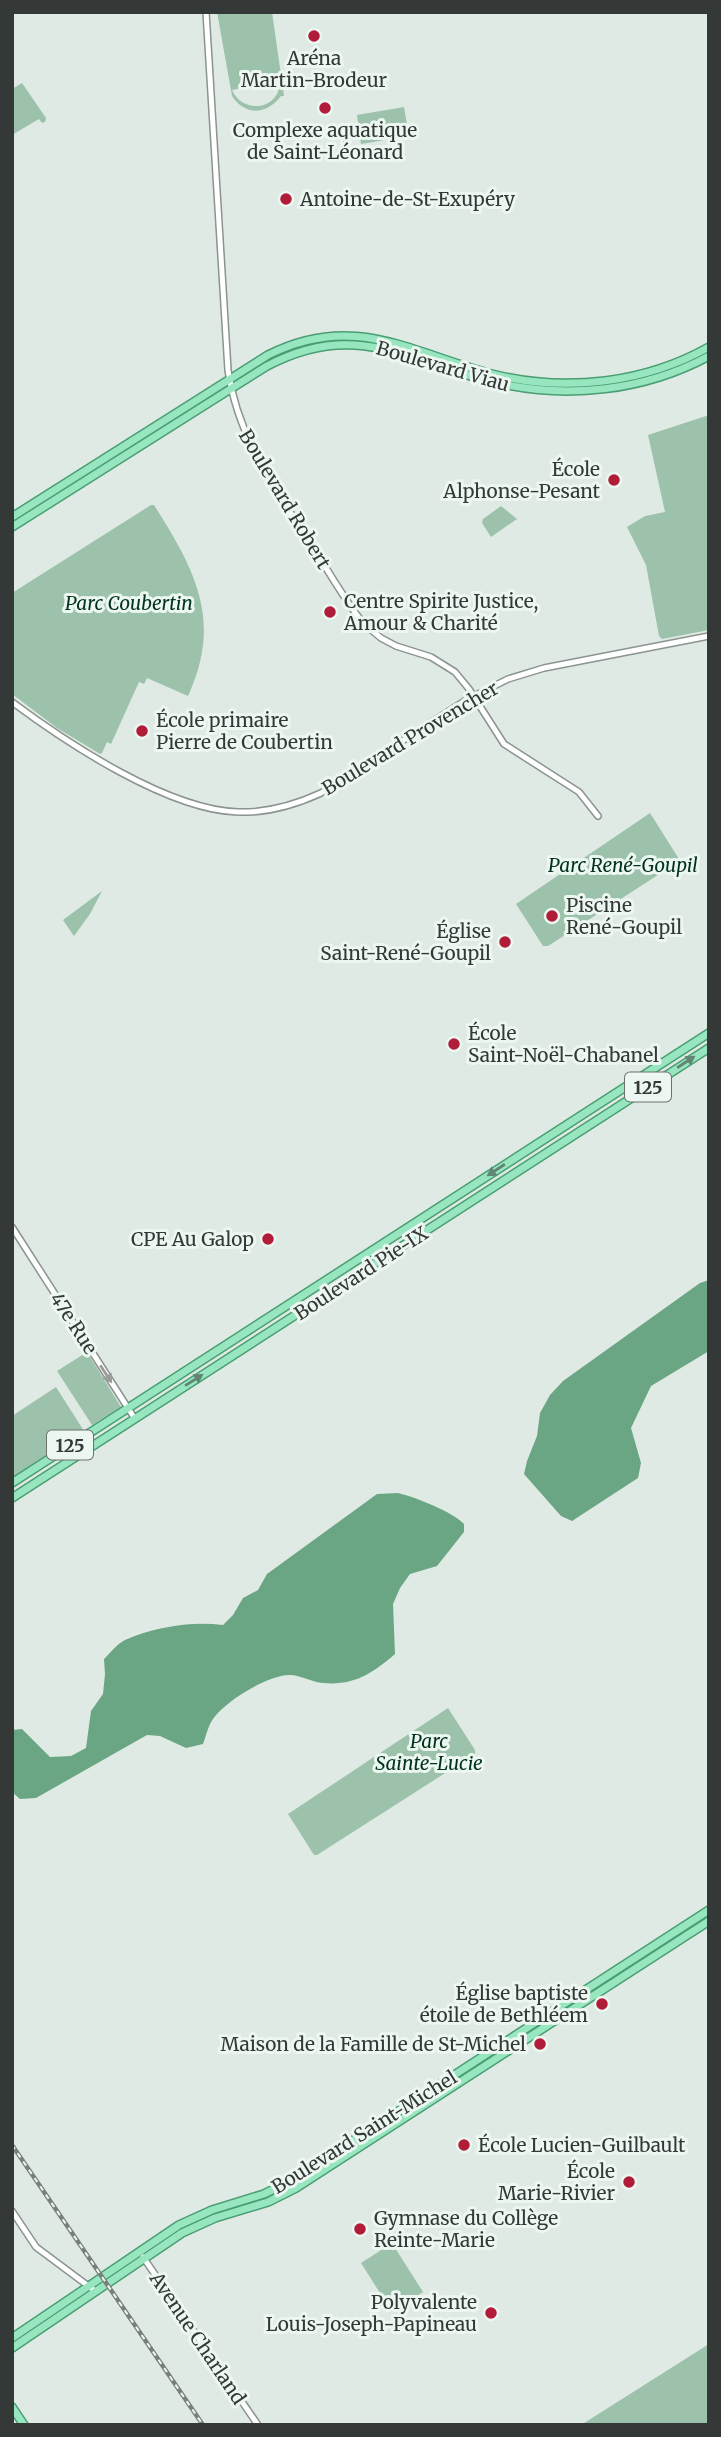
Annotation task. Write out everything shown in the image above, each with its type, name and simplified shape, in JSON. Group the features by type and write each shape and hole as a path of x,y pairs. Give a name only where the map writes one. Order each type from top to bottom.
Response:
{"main road":[{"name":"Boulevard Viau","path":"12,527 283,348 311,339 330,336 377,338 497,375 562,384 599,382 646,373 709,347"},
{"name":"Boulevard Viau","path":"12,517 230,385 294,352 317,346 340,343 375,346 488,381 549,391 598,390 636,384 668,374 709,356"},
{"name":"Boulevard Pie-IX","path":"12,1483 709,1032"},
{"name":"Boulevard Pie-IX","path":"12,1498 709,1048"},
{"name":"Boulevard Saint-Michel","path":"12,2348 190,2219 264,2194 292,2180 709,1910"},
{"name":"Boulevard Saint-Michel","path":"141,2255 200,2224 258,2206 296,2188 709,1921"},
{"name":"Boulevard Saint-Michel","path":"12,2338 92,2289"},
{"path":"12,2407 24,2425"}],"street":[{"name":"Boulevard Robert","path":"206,12 230,385 240,423 255,456 358,616 381,638 443,663 459,676 504,744 579,792 598,817"},
{"name":"Boulevard Provencher","path":"12,702 73,745 154,787 194,803 235,812 260,811 297,803 331,788 473,696 508,679 544,668 709,636"},
{"name":"47e Rue","path":"12,1227 135,1419"},
{"path":"12,2211 36,2247 92,2289"},
{"name":"Avenue Charland","path":"141,2255 258,2425"}],"green space":[{"path":"217,12 272,12 284,96 269,107 256,111 243,107 232,96","holes":["280,81 278,91 268,103 252,106 237,98 232,90"]},
{"path":"22,83 46,118 45,122 42,123 39,119 12,135 12,89"},
{"path":"404,107 409,136 361,144 357,115"},
{"path":"709,415 709,630 662,639 659,636 646,565 627,527 645,516 665,512 648,435"},
{"name":"Parc Coubertin","path":"154,505 182,552 200,596 203,643 198,669 188,696 147,678 144,684 139,682 111,744 107,742 100,754 57,728 12,694 12,593"},
{"path":"501,506 517,519 491,537 482,523 483,519"},
{"name":"Parc René-Goupil","path":"650,813 679,859 678,862 548,946 543,946 516,904"},
{"path":"102,891 90,914 74,936 63,920"},
{"path":"87,1352 121,1407 92,1425 57,1371"},
{"path":"56,1387 84,1431 12,1478 12,1416"},
{"name":"Parc Sainte-Lucie","path":"448,1708 475,1754 314,1855 288,1814"},
{"path":"392,2243 423,2292 392,2312 361,2263"},
{"path":"709,2344 709,2425 581,2425"}],"shaded area":[{"path":"709,1280 709,1351 651,1386 631,1428 641,1463 638,1478 572,1521 561,1516 524,1474 537,1436 540,1413 550,1395 563,1381 700,1283"},
{"path":"398,1493 423,1501 459,1519 464,1524 464,1532 437,1566 410,1574 400,1588 393,1604 395,1654 387,1661 362,1677 344,1682 323,1683 291,1675 271,1679 227,1704 213,1719 203,1744 186,1748 160,1736 147,1735 36,1798 20,1799 12,1792 12,1730 22,1729 50,1757 71,1756 86,1748 91,1711 103,1694 104,1659 119,1644 161,1628 198,1624 223,1625 243,1598 258,1590 267,1574 377,1494"}],"railway":[{"path":"12,2145 203,2425"}],"place":[{"name":"Aréna Martin-Brodeur","path":"314,36"},
{"name":"Complexe aquatique de Saint-Léonard","path":"325,108"},
{"name":"Antoine-de-St-Exupéry","path":"286,199"},
{"name":"École Alphonse-Pesant","path":"614,480"},
{"name":"Centre Spirite Justice, Amour & Charité","path":"330,612"},
{"name":"École primaire Pierre de Coubertin","path":"142,731"},
{"name":"Piscine René-Goupil","path":"552,916"},
{"name":"Église Saint-René-Goupil","path":"505,942"},
{"name":"École Saint-Noël-Chabanel","path":"454,1044"},
{"name":"CPE Au Galop","path":"268,1239"},
{"name":"Église baptiste étoile de Bethléem","path":"602,2004"},
{"name":"Maison de la Famille de St-Michel","path":"540,2044"},
{"name":"École Lucien-Guilbault","path":"464,2145"},
{"name":"École Marie-Rivier","path":"629,2182"},
{"name":"Gymnase du Collège Reinte-Marie","path":"360,2229"},
{"name":"Polyvalente Louis-Joseph-Papineau","path":"491,2313"}]}
